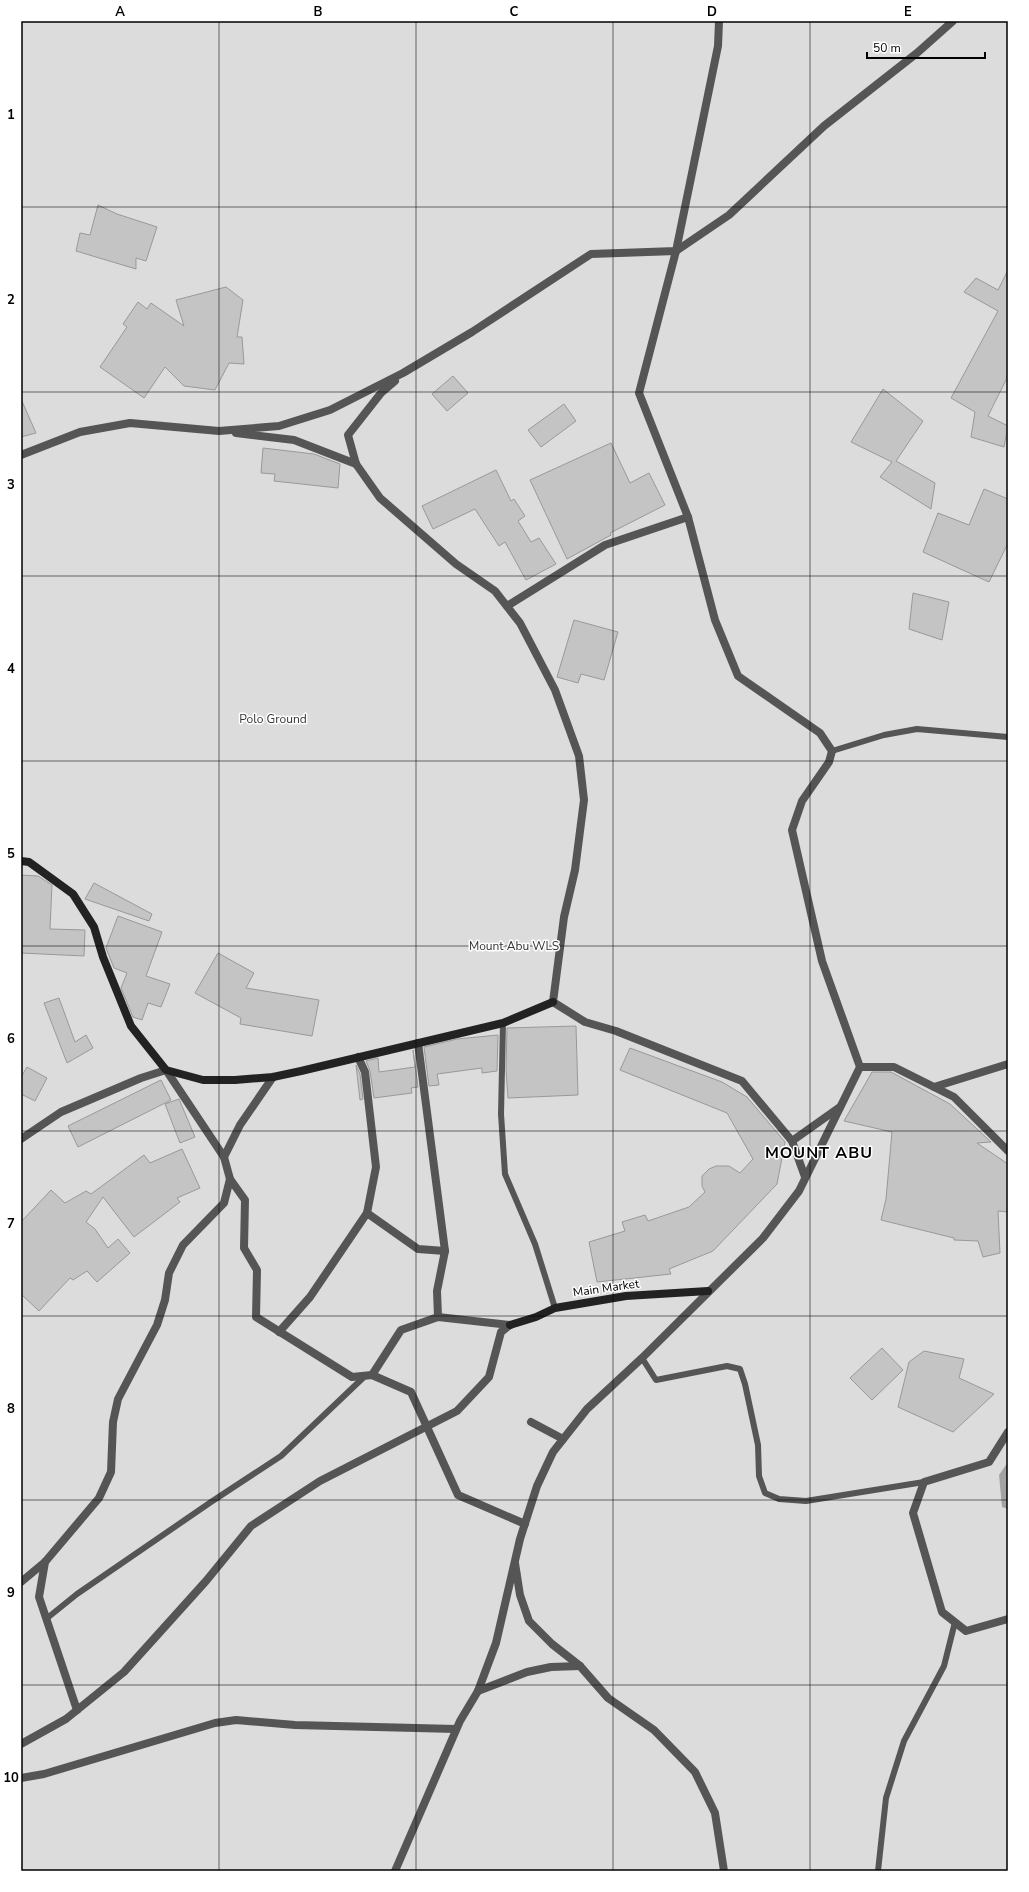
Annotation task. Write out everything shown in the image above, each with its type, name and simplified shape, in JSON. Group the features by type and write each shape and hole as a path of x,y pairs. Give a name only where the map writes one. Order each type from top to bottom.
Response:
{"main road":[{"path":"21,861 29,862 73,894 94,928 103,957 131,1026 166,1070 203,1080 235,1080 273,1077 503,1023 553,1002"},
{"name":"Main Market","path":"510,1325 536,1317 555,1308 626,1296 708,1291"}],"street":[{"path":"395,1871 456,1729 478,1691 496,1643 525,1524 537,1486 553,1452 587,1409 642,1358 763,1238 799,1191 860,1067 822,961 792,830 802,801 829,762 832,752 820,732 738,676 715,620 688,518 638,393 676,251 718,46 719,21"},
{"path":"214,431 279,426 330,410 403,373 472,332 591,254 676,251 729,215 824,126 917,53 953,21"},
{"path":"403,373 381,393 348,435 356,464 380,498 456,564 495,591 520,623 555,690 579,756 584,800 575,870 564,917 553,1002 584,1022 616,1031 742,1081 792,1141 805,1177"},
{"path":"21,456 80,432 130,424 294,440 356,464"},
{"path":"507,606 605,545 688,518"},
{"path":"418,1043 445,1251 437,1291 438,1318"},
{"path":"279,1332 310,1297 367,1213 376,1167 365,1072 358,1056"},
{"path":"934,1087 1008,1064"},
{"path":"860,1067 894,1067 954,1097 1008,1151"},
{"path":"21,1139 61,1112 141,1078 166,1070 224,1157 230,1179 245,1200 244,1248 257,1270 256,1317 352,1377 369,1376 412,1392 458,1495 525,1524"},
{"path":"224,1157 240,1125 273,1077"},
{"path":"792,1141 841,1106"},
{"path":"21,1582 45,1562 99,1498 111,1472 113,1422 118,1399 157,1325 165,1300 169,1273 183,1245 224,1203 230,1179"},
{"path":"367,1213 418,1249 445,1251"},
{"path":"369,1376 401,1330 438,1318 510,1325"},
{"path":"21,1744 66,1719 124,1672 206,1581 251,1526 320,1481 427,1428 457,1411 489,1377 501,1332 510,1325"},
{"path":"531,1422 563,1439"},
{"path":"1008,1432 989,1462 924,1482 913,1513 942,1612 966,1631 1008,1619"},
{"path":"45,1562 39,1597 77,1710"},
{"path":"515,1563 520,1595 529,1621 552,1644 580,1666 608,1698 654,1730 695,1772 714,1813 724,1871"},
{"path":"478,1691 503,1680 527,1672 551,1667 580,1666"},
{"path":"21,1778 44,1774 215,1723 236,1720 295,1725 456,1729"}],"lane":[{"path":"832,752 884,735 917,729 1008,737"},
{"path":"503,1023 501,1114 505,1174 535,1244 555,1308"},
{"path":"642,1358 656,1380 727,1366 740,1369 745,1384 758,1445 759,1476 765,1493 779,1499 806,1501 924,1482"},
{"path":"46,1618 77,1594 281,1456 369,1376"},
{"path":"878,1871 888,1791 904,1741 944,1666 955,1622"}],"green space":[{"name":"Mount Abu WLS","path":"21,21 1008,21 1008,1871 21,1871"}],"shaded area":[{"path":"1008,1462 1008,1509 1002,1507 999,1475"}],"building":[{"path":"98,205 117,214 157,227 146,261 136,258 136,269 76,251 80,233 90,235"},
{"path":"1008,270 1008,376 988,416 1008,426 1004,447 971,437 975,412 951,398 998,311 964,292 976,278 998,290"},
{"path":"226,287 243,300 237,337 242,337 244,364 229,363 215,390 184,386 165,367 144,398 100,367 127,327 123,324 138,302 147,309 151,303 184,326 176,300"},
{"path":"453,376 468,393 447,411 432,394"},
{"path":"883,389 923,421 896,461 935,483 931,509 880,477 892,462 851,442"},
{"path":"21,399 36,433 21,437"},
{"path":"564,404 576,421 541,447 528,430"},
{"path":"611,443 630,483 649,473 665,505 610,533 611,535 567,559 530,480"},
{"path":"263,448 314,454 340,464 338,488 274,481 275,474 261,473"},
{"path":"496,470 511,501 514,499 525,516 518,521 531,542 539,538 556,564 526,580 505,542 499,546 475,509 433,529 422,506"},
{"path":"984,489 1008,499 1008,543 989,582 923,552 938,513 969,525"},
{"path":"913,593 949,602 942,640 909,629"},
{"path":"574,620 618,632 604,680 581,674 578,683 557,677"},
{"path":"21,875 38,876 52,885 50,929 85,930 84,956 21,953"},
{"path":"94,883 152,914 149,921 85,899"},
{"path":"118,916 162,932 146,976 170,984 161,1007 148,1003 142,1020 133,1017 121,988 127,973 114,968 106,948"},
{"path":"218,953 254,973 246,988 319,1000 312,1036 240,1024 241,1018 195,993"},
{"path":"59,998 75,1042 86,1035 93,1048 67,1063 44,1003"},
{"path":"576,1026 578,1095 508,1098 506,1070 507,1028"},
{"path":"498,1035 497,1071 482,1073 482,1068 437,1074 439,1085 429,1086 424,1047 457,1039"},
{"path":"630,1048 722,1082 747,1097 785,1142 777,1184 713,1251 669,1269 671,1274 597,1282 589,1242 625,1231 622,1222 645,1215 648,1221 689,1207 705,1192 702,1186 702,1176 709,1169 716,1166 729,1166 740,1173 753,1159 727,1113 620,1070"},
{"path":"413,1050 418,1087 411,1088 412,1093 374,1098 370,1071 366,1061 378,1058 379,1072 415,1067"},
{"path":"356,1065 360,1074 363,1099 360,1100"},
{"path":"27,1067 47,1078 35,1101 21,1094 21,1077"},
{"path":"872,1072 891,1072 950,1104 991,1142 977,1143 1008,1164 1008,1212 998,1211 1000,1253 983,1257 978,1241 954,1240 954,1238 881,1220 886,1199 892,1132 844,1121"},
{"path":"161,1080 171,1100 78,1147 68,1126"},
{"path":"179,1099 195,1137 180,1143 165,1104"},
{"path":"182,1149 200,1188 177,1198 180,1202 134,1237 103,1197 86,1222 95,1229 108,1248 118,1239 130,1253 97,1282 87,1271 73,1280 70,1278 39,1311 21,1294 21,1222 51,1190 65,1203 86,1191 91,1194 144,1155 150,1163"},
{"path":"882,1348 903,1370 872,1400 850,1378"},
{"path":"924,1351 964,1359 959,1378 994,1394 953,1432 898,1407 909,1362"}],"district":[{"name":"MOUNT ABU","path":"819,1153"}],"park label":[{"name":"Polo Ground","path":"273,719"}]}
